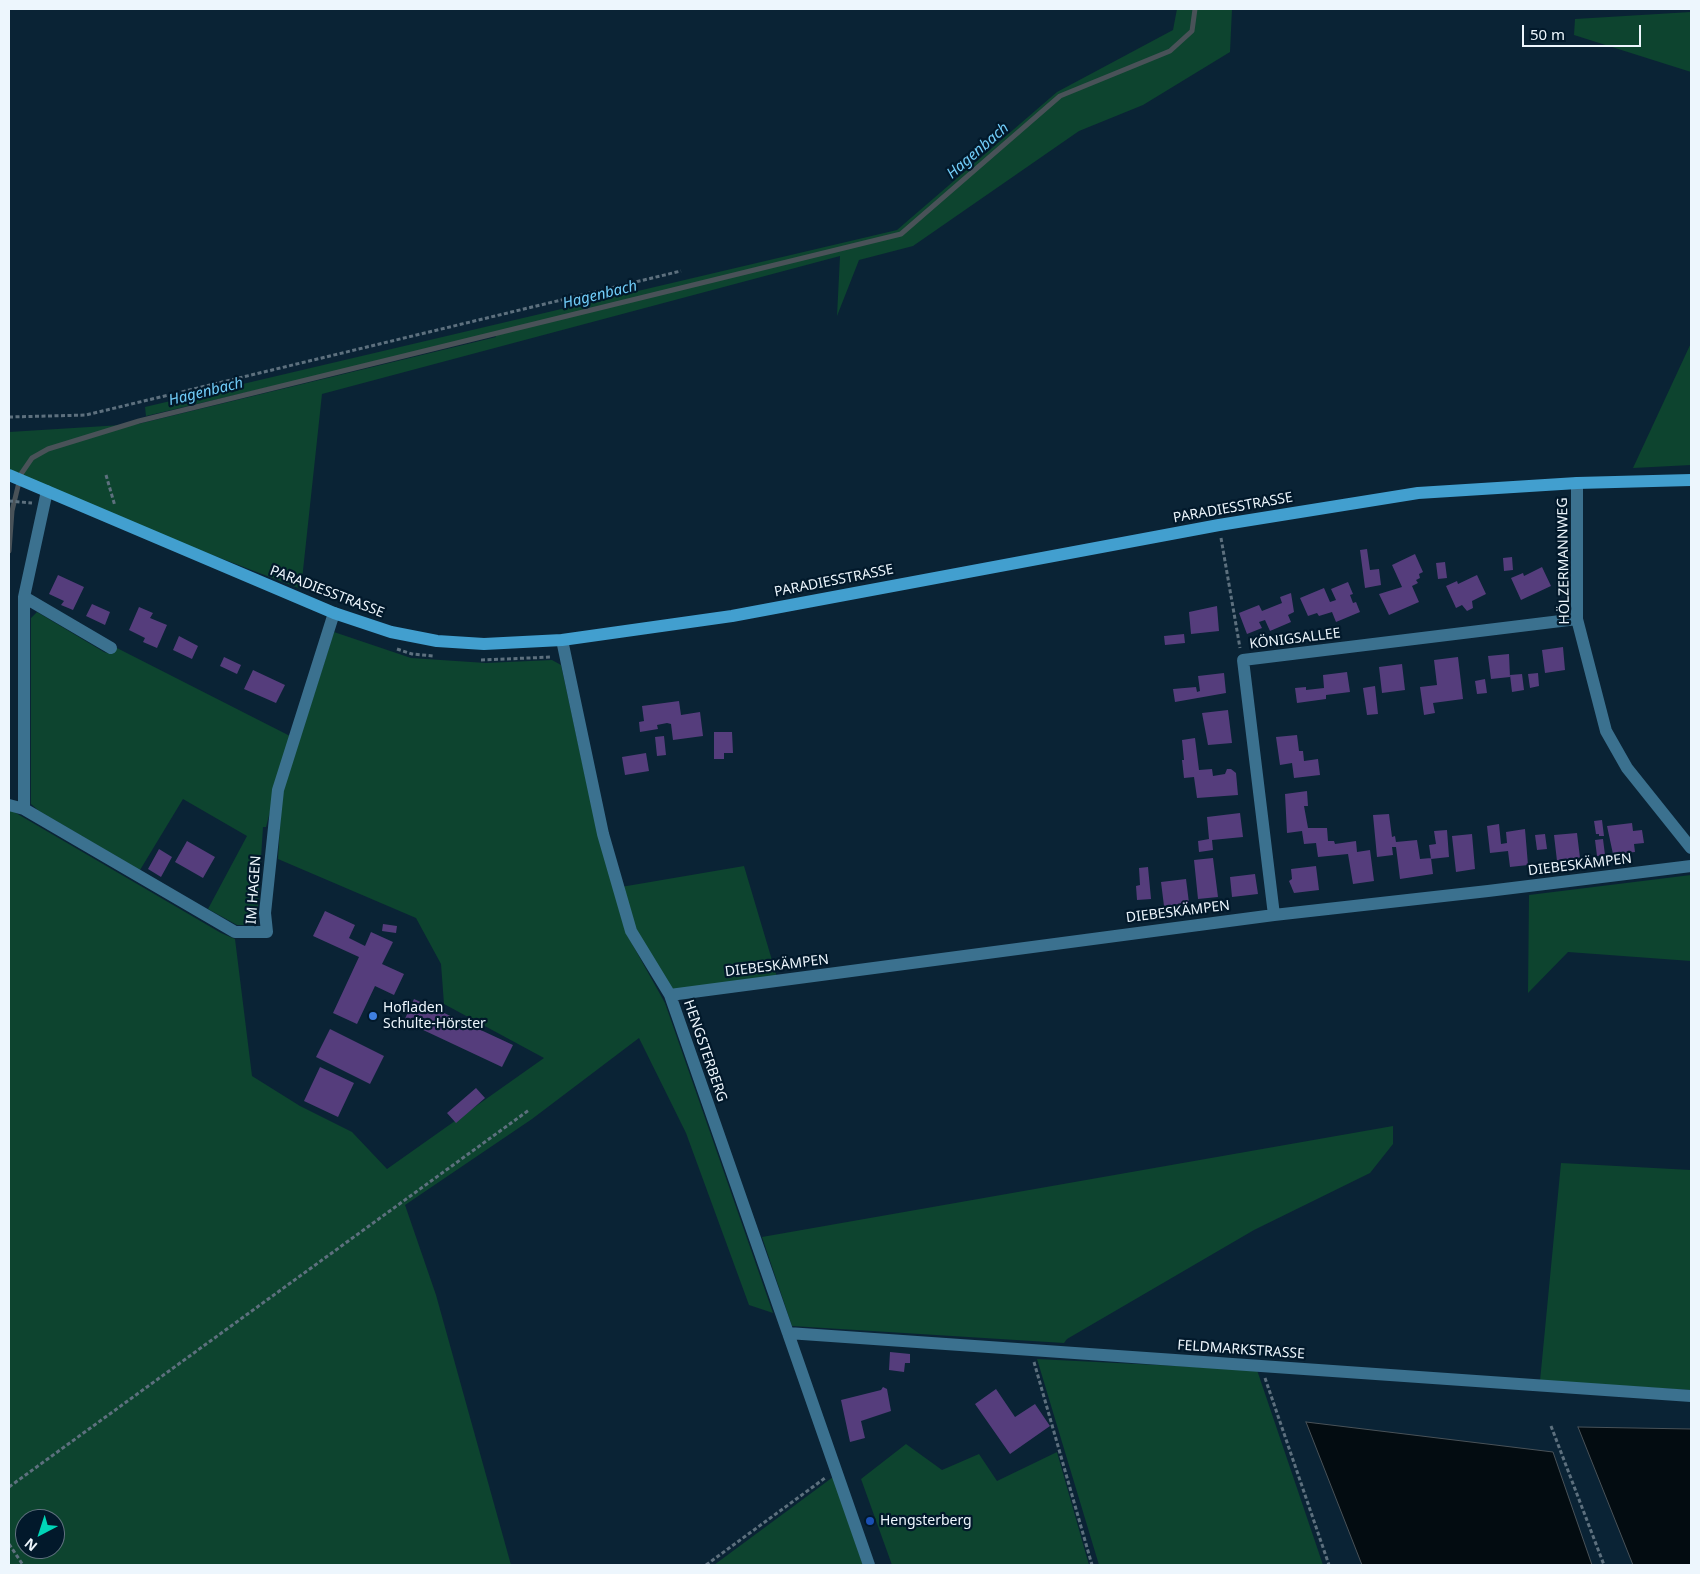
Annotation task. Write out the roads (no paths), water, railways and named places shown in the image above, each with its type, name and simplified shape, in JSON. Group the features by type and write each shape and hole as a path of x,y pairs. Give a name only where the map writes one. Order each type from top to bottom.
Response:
{"main road":[{"name":"PARADIESSTRASSE","path":"10,476 334,613 391,632 437,641 484,644 562,640 732,616 1218,525 1418,493 1578,482 1691,480"}],"street":[{"name":"HÖLZERMANNWEG","path":"1578,482 1577,619 1606,731 1627,768 1691,848"},
{"path":"9,805 24,809 24,596 47,491"},
{"path":"24,596 111,648"},
{"name":"IM HAGEN","path":"24,809 235,932 267,932 265,913 278,790 334,613"},
{"name":"KÖNIGSALLEE","path":"1274,915 1243,660 1577,619"},
{"name":"HENGSTERBERG","path":"562,640 603,834 631,931 670,995 835,1470 870,1565"},
{"name":"DIEBESKÄMPEN","path":"670,995 1274,915 1488,892 1691,866"},
{"name":"FELDMARKSTRASSE","path":"788,1333 1691,1396"}],"waterway":[{"name":"Hagenbach","path":"9,551 12,511 21,474 32,458 48,449 139,421 901,234 1060,96 1170,51 1192,31 1195,9"}],"place":[{"name":"Hofladen Schulte-Hörster","path":"373,1016"},
{"name":"Hengsterberg","path":"870,1521"}]}
